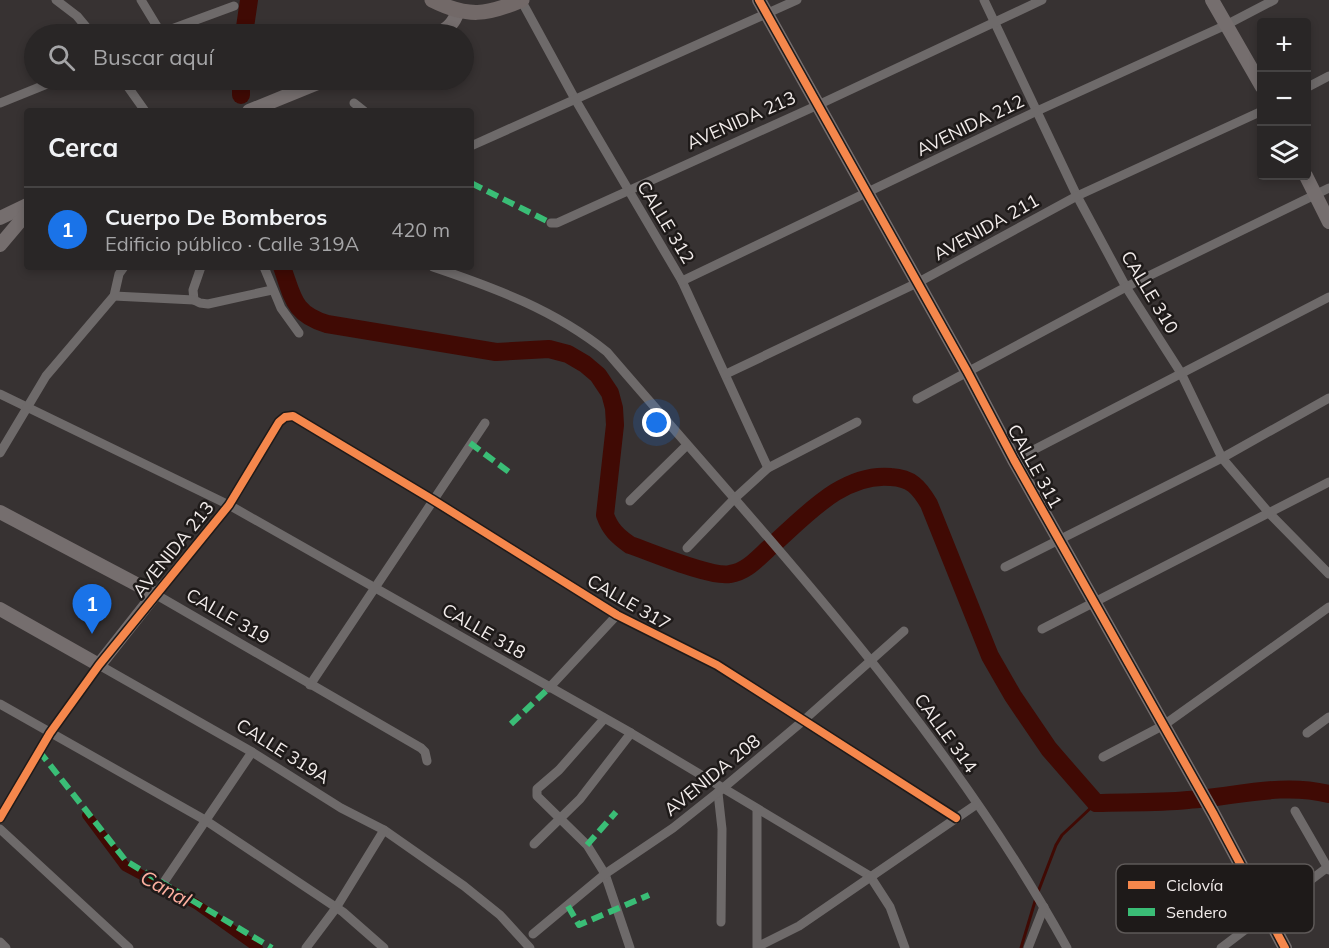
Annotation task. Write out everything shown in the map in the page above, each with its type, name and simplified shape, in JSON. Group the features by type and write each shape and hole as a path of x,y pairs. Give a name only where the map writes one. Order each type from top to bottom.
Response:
{"main road":[{"path":"432,0 458,11 486,13 521,0"}],"street":[{"path":"56,0 77,15 84,24"},
{"path":"141,0 154,24"},
{"name":"CALLE 312","path":"521,0 575,99 682,281 768,468"},
{"name":"CALLE 311","path":"759,0 1240,864"},
{"path":"474,145 797,0"},
{"name":"CALLE 310","path":"984,0 1077,196 1126,287 1181,373 1222,458 1270,514 1329,574"},
{"name":"AVENIDA 213","path":"551,223 557,223 818,105 1042,0"},
{"path":"1212,0 1257,78"},
{"name":"AVENIDA 212","path":"682,281 1037,111 1226,25 1274,0"},
{"path":"186,24 234,6"},
{"path":"451,24 458,11"},
{"path":"1311,85 1329,76"},
{"path":"0,103 32,90"},
{"path":"130,90 143,108"},
{"path":"256,108 300,90"},
{"path":"354,104 360,108"},
{"name":"AVENIDA 211","path":"726,374 917,283 1077,196 1257,113"},
{"path":"1308,180 1329,222"},
{"path":"917,399 1126,287 1329,188"},
{"path":"0,218 24,206"},
{"path":"0,245 24,217"},
{"path":"0,453 46,376 114,296 122,270"},
{"path":"194,300 193,290 200,270"},
{"path":"265,270 280,308 299,333"},
{"name":"CALLE 314","path":"442,270 504,291 540,308 607,352 687,446 781,550 930,735 1029,882 1066,948"},
{"path":"114,296 194,300 208,304 273,290"},
{"path":"1014,460 1329,297"},
{"name":"CALLE 318","path":"0,394 229,505 376,586 631,733 720,791 870,876 890,907 905,948"},
{"path":"1005,567 1222,458 1329,398"},
{"name":"CALLE 317","path":"285,417 293,416 433,500 616,615 717,665 956,818"},
{"name":"AVENIDA 213","path":"0,818 50,733 99,665 229,505 279,422 285,417"},
{"path":"687,548 734,499 768,468 858,422"},
{"path":"310,685 485,423"},
{"path":"630,501 687,446"},
{"path":"1042,629 1329,482"},
{"name":"CALLE 319","path":"0,512 155,594 421,748 425,752 427,761"},
{"path":"1103,757 1164,725 1329,606"},
{"name":"CALLE 319A","path":"0,609 252,752 340,808 384,830 473,893 500,915 530,948"},
{"path":"549,687 616,615"},
{"name":"AVENIDA 208","path":"533,934 605,874 673,828 720,791 904,631"},
{"path":"0,704 205,820 336,908 384,948"},
{"path":"1306,733 1329,717"},
{"path":"604,719 559,770 536,792 537,796 587,844 605,874 630,948"},
{"path":"534,844 580,799 631,733"},
{"path":"164,882 252,752"},
{"path":"720,791 721,922"},
{"path":"757,810 757,947 799,926 977,804"},
{"path":"1295,811 1328,868 1314,878"},
{"path":"0,829 124,946"},
{"path":"306,948 336,908 384,830"},
{"path":"1028,948 1044,907"},
{"path":"1221,948 1241,933"},
{"name":"CALLE 311","path":"1277,933 1285,948"},
{"path":"0,942 6,948"}],"waterway":[{"path":"245,24 249,0"},
{"path":"241,90 241,95"},
{"path":"283,270 296,303 307,315 327,324 496,352 549,349 568,354 585,364 598,375 610,393 614,408 615,425 605,515 607,520 614,532 630,545 681,564 721,574 736,573 751,564 809,512 839,490 873,477 904,479 914,484 929,504 990,656 1013,696 1049,749 1096,803 1176,801 1293,789 1329,794"},
{"path":"1038,892 1062,835 1096,803"},
{"name":"Canal","path":"87,815 125,866 196,904 258,948"},
{"path":"1021,948 1036,898"}],"marked path":[{"path":"474,184 551,223"},
{"path":"470,443 509,472"},
{"path":"511,724 549,688"},
{"path":"39,751 126,861 272,948"},
{"path":"587,845 616,812"},
{"path":"568,906 579,925 649,895"}],"cycle path":[{"path":"759,0 1240,864"},
{"path":"0,818 50,733 99,665 229,505 279,422 285,417 293,416 617,615 717,665 956,818"},
{"path":"1277,933 1285,948"}],"place":[{"name":"Cuerpo De Bomberos","path":"92,634"}]}
